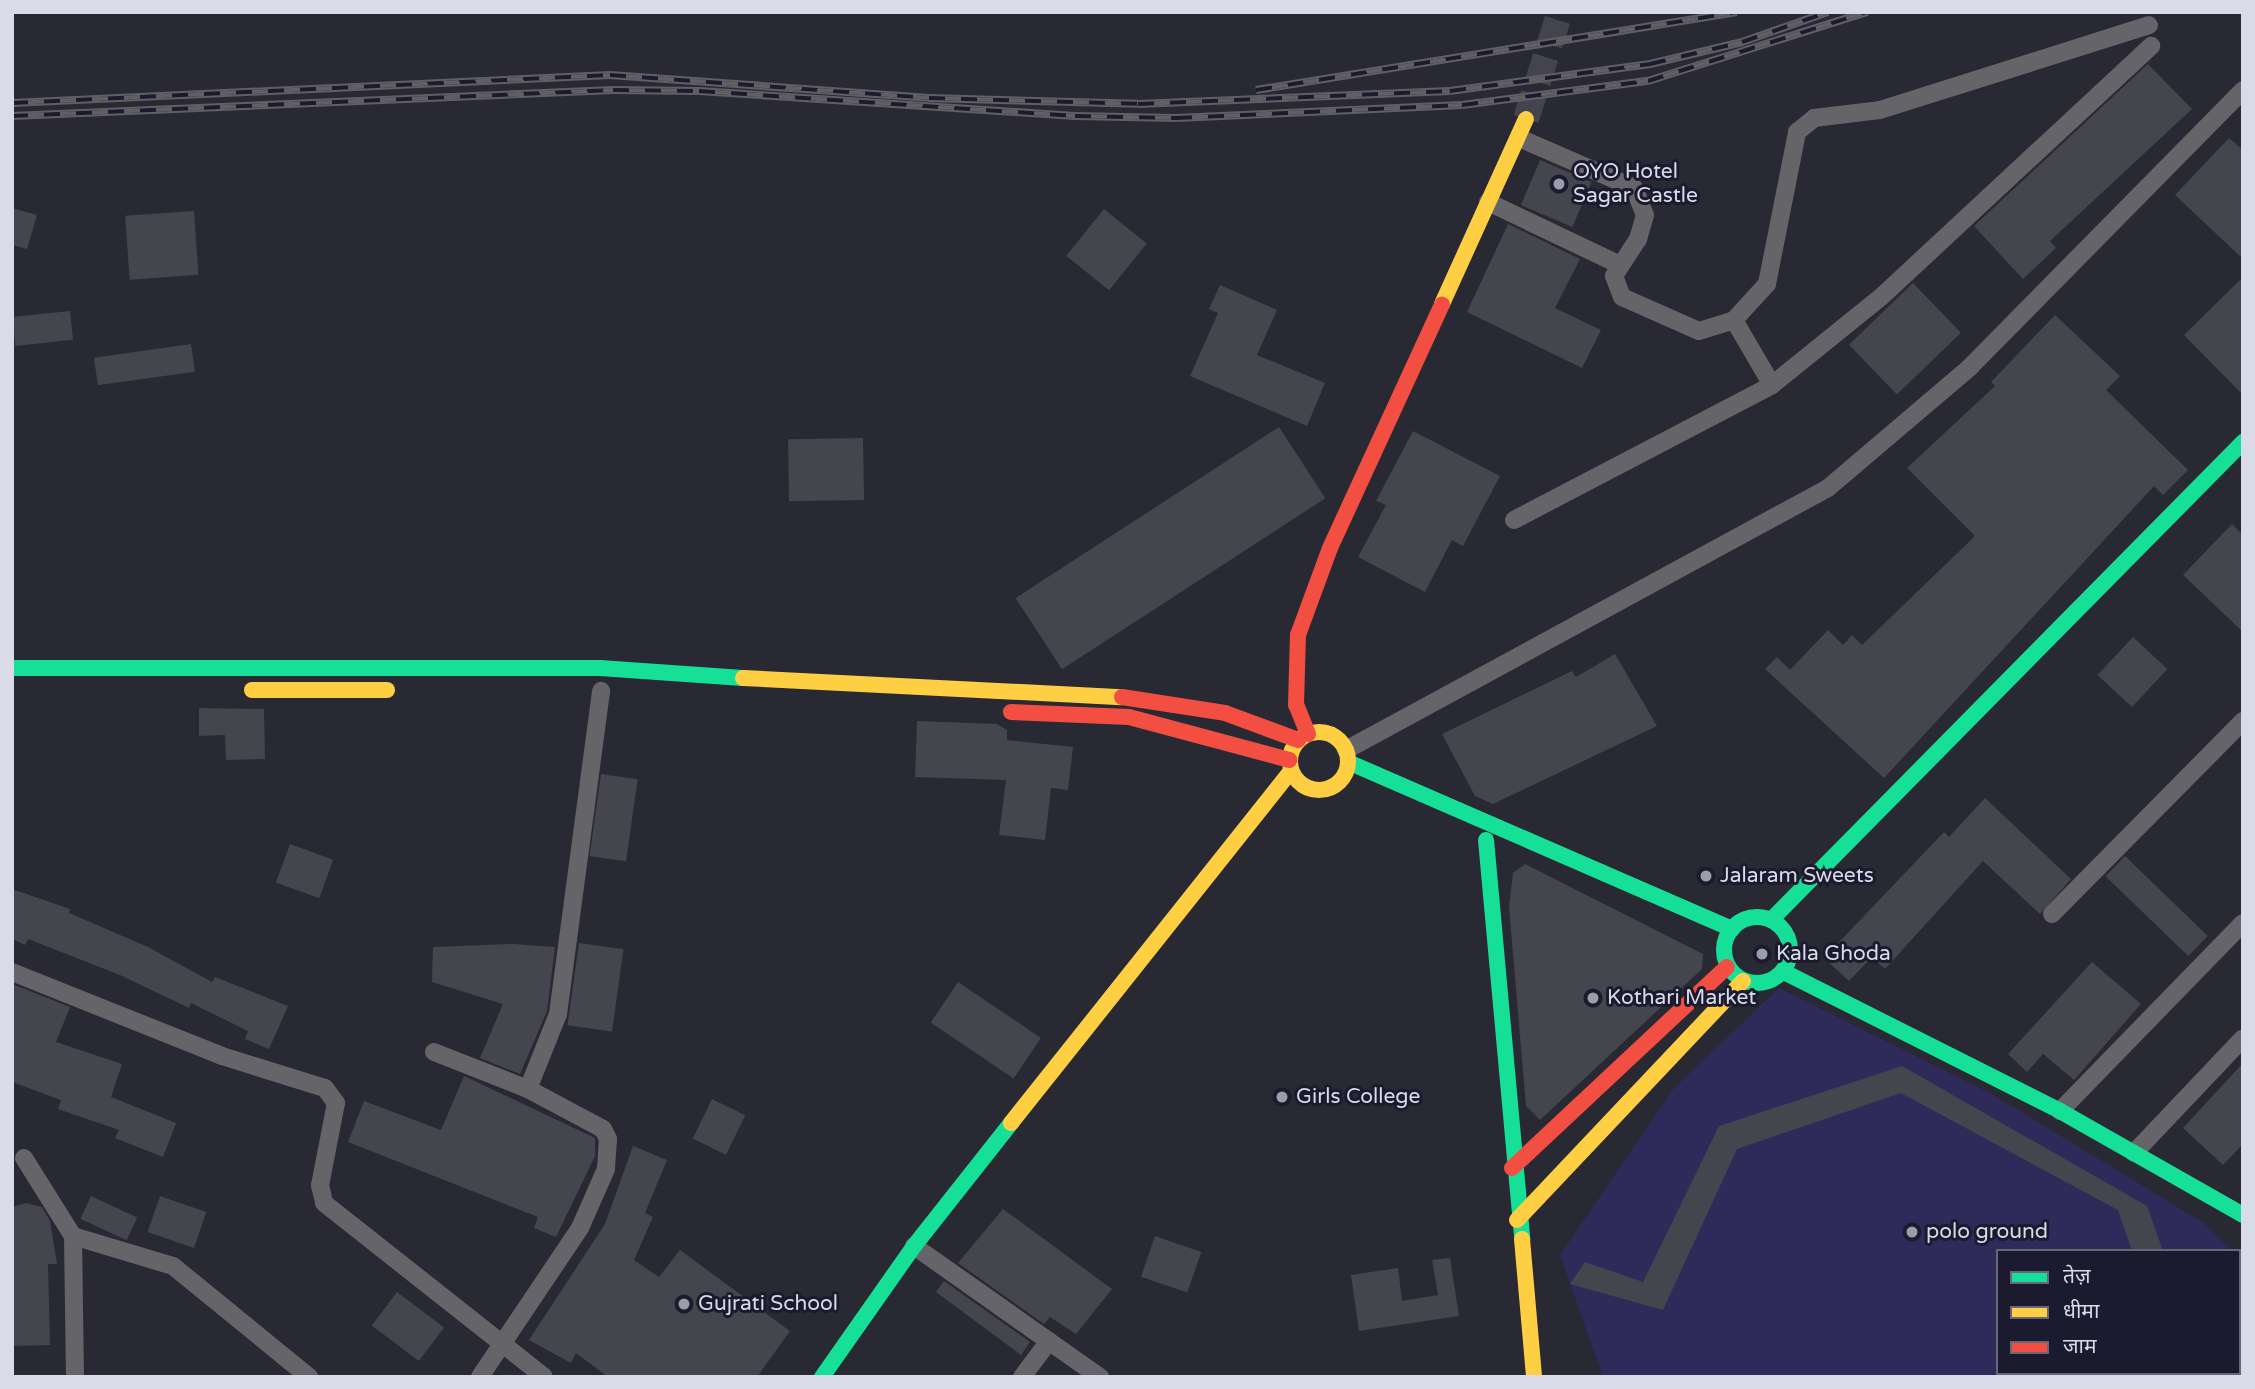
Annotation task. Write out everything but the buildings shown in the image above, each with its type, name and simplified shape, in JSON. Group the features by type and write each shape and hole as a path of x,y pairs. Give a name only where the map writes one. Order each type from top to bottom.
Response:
{"main road":[{"path":"822,1377 914,1246 1290,766 1303,737 1296,705 1293,667 1298,635 1330,548 1526,119"},
{"path":"1771,920 2243,442"},
{"path":"1784,931 2243,464"},
{"path":"12,668 600,668 922,690 1062,691 1173,702 1225,713 1303,737 1330,734 1347,756 1732,929"},
{"path":"231,690 409,690"},
{"path":"994,711 1129,717 1290,766 1297,781 1318,790 1339,782 1362,790"},
{"path":"1339,782 1347,756"},
{"path":"1397,803 1660,918"},
{"path":"1486,840 1512,1168 1534,1377"},
{"path":"1753,917 1771,920 1784,931 1790,947 1784,972 1760,984 1743,981 1727,967 1716,943 1732,929 1753,917"},
{"path":"1512,1168 1727,967"},
{"path":"1784,972 2060,1111 2243,1215"},
{"path":"1517,1220 1743,981"}],"street":[{"path":"1519,138 1634,188 1645,215 1638,239 1614,276 1622,297 1699,331 1734,320 1766,284 1797,132 1814,118 1880,110 2149,25"},
{"path":"1514,520 1772,385 1881,296 2151,46"},
{"path":"1347,756 1828,488 1970,367 2243,90"},
{"path":"1488,201 1620,265"},
{"path":"1734,320 1772,385"},
{"path":"528,1089 558,1014 601,691"},
{"path":"2052,914 2243,721"},
{"path":"2060,1111 2243,923"},
{"path":"12,972 222,1056 326,1088 336,1103 320,1185 324,1203 501,1346 544,1377"},
{"path":"2134,1153 2243,1038"},
{"path":"435,1052 528,1089 603,1129 610,1155 580,1228 480,1377"},
{"path":"24,1158 73,1236 75,1377"},
{"path":"73,1236 173,1266 309,1377"},
{"path":"914,1246 1100,1377"},
{"path":"1022,1377 1049,1341"}],"shaded area":[{"path":"1779,988 1990,1093 2204,1223 2230,1249 1996,1249 1996,1375 2241,1375 2241,1317 2243,1377 1603,1377 1560,1255 1674,1088"}],"tunnel":[{"path":"1526,119 1560,12"}],"railway":[{"path":"1256,90 1737,12"},
{"path":"12,103 610,75 929,98 1138,104 1450,91 1650,64 1742,42 1828,12"},
{"path":"12,116 613,90 699,91 1075,116 1176,118 1462,105 1648,81 1867,12"}],"traffic: fast":[{"path":"1771,920 2243,442"},
{"path":"12,668 600,668 743,678"},
{"path":"1348,762 1732,929"},
{"path":"1486,840 1522,1239"},
{"path":"1757,917 1770,919 1785,932 1790,950 1788,963 1775,978 1757,983 1744,981 1729,968 1724,950 1726,937 1739,922 1757,917"},
{"path":"1784,972 2060,1111 2243,1215"},
{"path":"822,1377 914,1246 1011,1123"}],"traffic: slow":[{"path":"1442,304 1526,119"},
{"path":"743,678 1122,697"},
{"path":"252,690 387,690"},
{"path":"1319,732 1330,734 1343,745 1348,761 1346,772 1335,785 1319,790 1308,788 1295,777 1290,761 1292,750 1303,737 1319,732"},
{"path":"1011,1123 1291,771"},
{"path":"1517,1220 1743,981"},
{"path":"1522,1239 1534,1377"}],"traffic: jam":[{"path":"1308,734 1296,705 1298,635 1330,548 1442,304"},
{"path":"1122,697 1225,713 1298,740"},
{"path":"1011,712 1129,717 1289,760"},
{"path":"1512,1168 1727,967"}],"place":[{"name":"OYO Hotel Sagar Castle","path":"1559,184"},
{"name":"Jalaram Sweets","path":"1706,876"},
{"name":"Kala Ghoda","path":"1762,954"},
{"name":"Kothari Market","path":"1593,998"},
{"name":"Girls College","path":"1282,1097"},
{"name":"polo ground","path":"1912,1232"},
{"name":"Gujrati School","path":"684,1304"}]}
